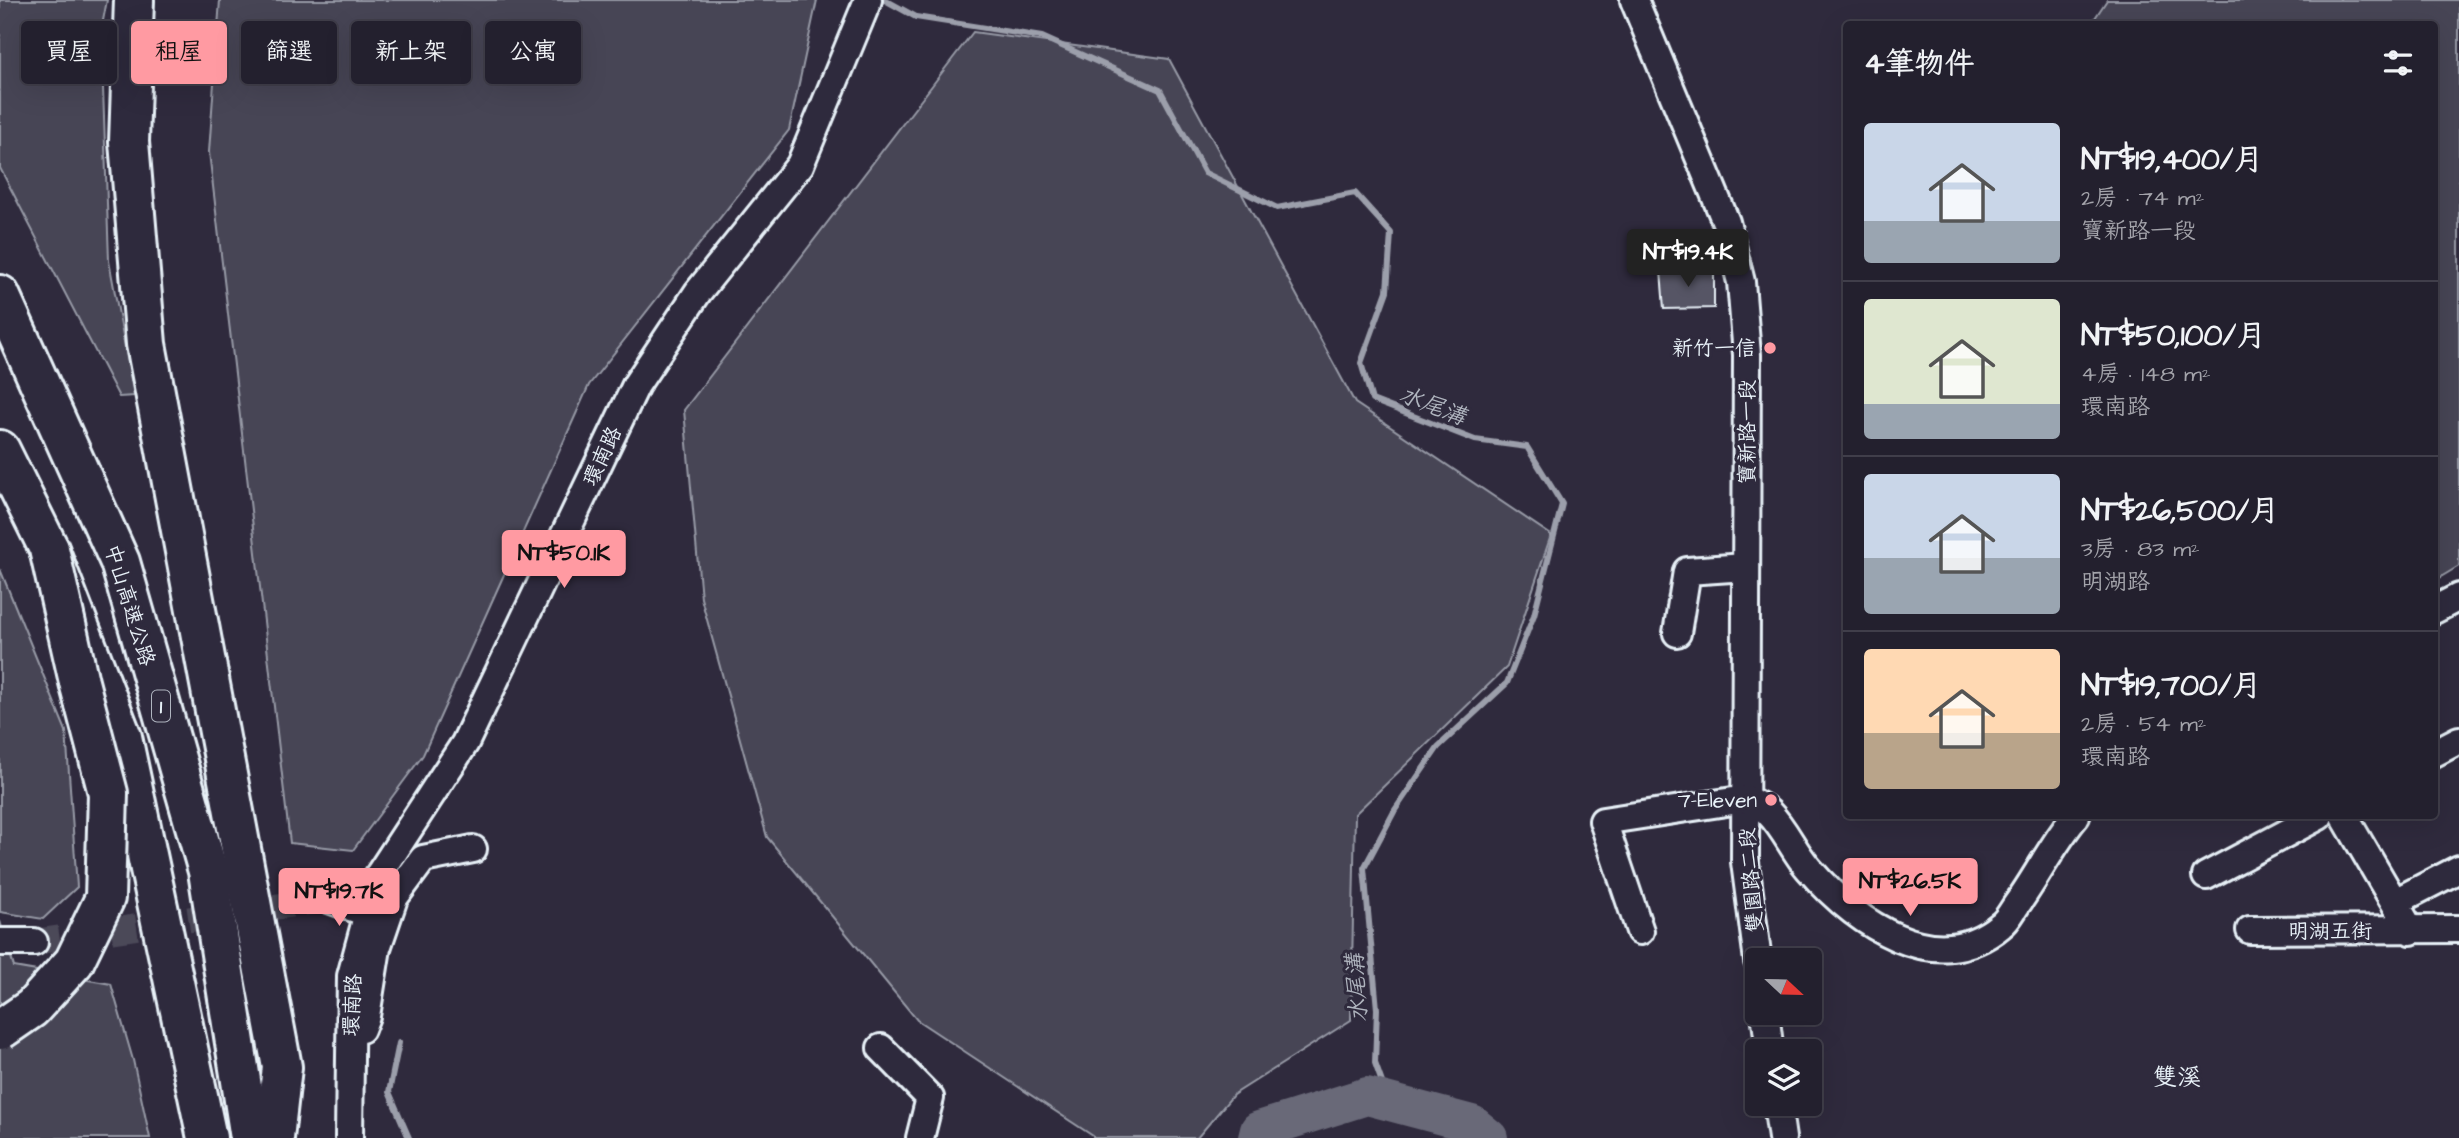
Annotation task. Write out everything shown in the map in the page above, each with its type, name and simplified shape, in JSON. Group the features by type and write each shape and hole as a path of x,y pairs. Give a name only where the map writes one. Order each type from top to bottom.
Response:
{"highway":[{"path":"134,0 129,142 146,344 282,1067 274,1138"},
{"name":"中山高速公路","path":"0,295 120,562 208,871 250,1138"},
{"path":"0,450 49,549 122,737 207,1138"},
{"path":"0,1030 32,1008 74,962 104,898 108,793 49,549"}],"street":[{"name":"環南路","path":"349,1138 351,976 378,876 465,744 636,384 698,292 800,165 868,0"},
{"name":"寶新路一段","path":"1634,0 1726,222 1741,282 1746,355 1746,799"},
{"path":"1676,633 1687,571 1746,567"},
{"path":"2438,609 2459,597"},
{"path":"2438,751 2459,740"},
{"path":"1640,931 1603,821 1746,799 1769,811 1808,869 1858,917 1899,940 1934,948 1952,947 1977,940 2003,925 2060,835 2073,819"},
{"name":"雙園路二段","path":"1746,799 1745,862 1756,948"},
{"path":"2206,876 2313,819"},
{"name":"明湖五街","path":"2346,819 2411,931"},
{"path":"350,1057 366,1016 377,947 394,898 423,859 473,849"},
{"path":"2395,902 2459,869"},
{"path":"329,899 367,913"},
{"name":"明湖五街","path":"2250,930 2459,929"},
{"path":"0,942 34,942"},
{"path":"881,1048 930,1098 920,1138"},
{"path":"1779,1116 1782,1138"}],"shaded area":[{"path":"0,0 107,0 103,21 21,21 21,84 103,84 109,261 134,396 119,397 0,168"},
{"path":"220,0 817,0 789,130 589,385 423,755 353,850 290,843 209,152 214,84 227,84 227,21 218,21"},
{"path":"2107,0 2459,0 2459,566 2438,579 2438,21 2093,21"},
{"path":"973,32 1169,59 1355,403 1551,535 1507,667 1355,814 1351,1020 1233,1095 1197,1138 1093,1138 917,1020 767,837 701,598 684,410"},
{"path":"0,569 66,731 77,887 43,919 0,912"},
{"path":"0,921 14,967 111,984 133,1060 150,1138 0,1138"}],"building":[{"path":"1714,270 1714,308 1664,309 1661,271"}],"waterway":[{"name":"水尾溝","path":"885,0 916,17 1042,37 1160,90 1205,173 1277,208 1355,193 1391,233 1387,291 1361,363 1372,400 1475,440 1527,447 1562,504 1534,615 1507,683 1438,747 1395,810 1364,868 1377,1009 1375,1063 1389,1102"},
{"path":"399,1043 389,1092 409,1138"},
{"path":"1257,1138 1259,1130 1367,1096 1472,1124 1489,1138"}],"tunnel":[{"path":"34,942 329,899"}],"place":[{"name":"新竹一信","path":"1770,348"},
{"name":"7-Eleven","path":"1771,800"}],"district":[{"name":"雙溪","path":"2177,1077"}]}
